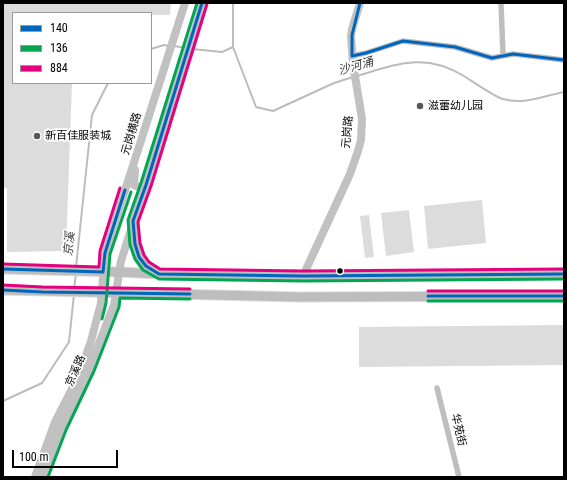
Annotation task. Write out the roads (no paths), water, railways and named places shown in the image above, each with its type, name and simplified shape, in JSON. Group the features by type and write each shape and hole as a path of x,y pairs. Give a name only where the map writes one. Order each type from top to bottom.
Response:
{"main road":[{"name":"元岗横路","path":"103,272 105,253 185,3"},
{"path":"119,272 133,221 146,185 202,3"},
{"name":"元岗路","path":"302,276 350,174 361,140 362,120 351,36 360,3"},
{"path":"135,161 134,185 139,187 146,185"},
{"path":"133,221 135,244 139,257 146,266 159,274"},
{"path":"3,269 159,274 302,276 564,274"},
{"name":"京溪路","path":"35,477 55,422 84,361 96,322 103,272"},
{"name":"京溪路","path":"43,477 61,428 89,369 114,305 119,272"},
{"path":"3,290 299,297 564,296"},
{"path":"553,296 564,290"}],"street":[{"path":"501,3 503,55"},
{"path":"353,60 403,41 455,47 492,58 512,54 564,60"},
{"name":"华苑街","path":"438,388 459,477"}],"waterway":[{"name":"沙河涌","path":"233,3 233,47 256,107 273,111 334,83 353,77"},
{"name":"京溪","path":"152,49 164,45 169,46"},
{"name":"京溪","path":"174,46 187,48"},
{"name":"京溪","path":"192,49 222,52 233,47"},
{"name":"沙河涌","path":"357,76 398,64 424,62 450,69 495,95 511,101 541,98 564,92"},
{"name":"京溪","path":"76,267 92,115 108,84"},
{"name":"京溪","path":"74,289 76,274"},
{"name":"京溪","path":"3,401 42,383 69,342 74,294"}],"place":[{"name":"滋蕾幼儿园","path":"420,106"},
{"name":"新百佳服装城","path":"37,136"}]}
